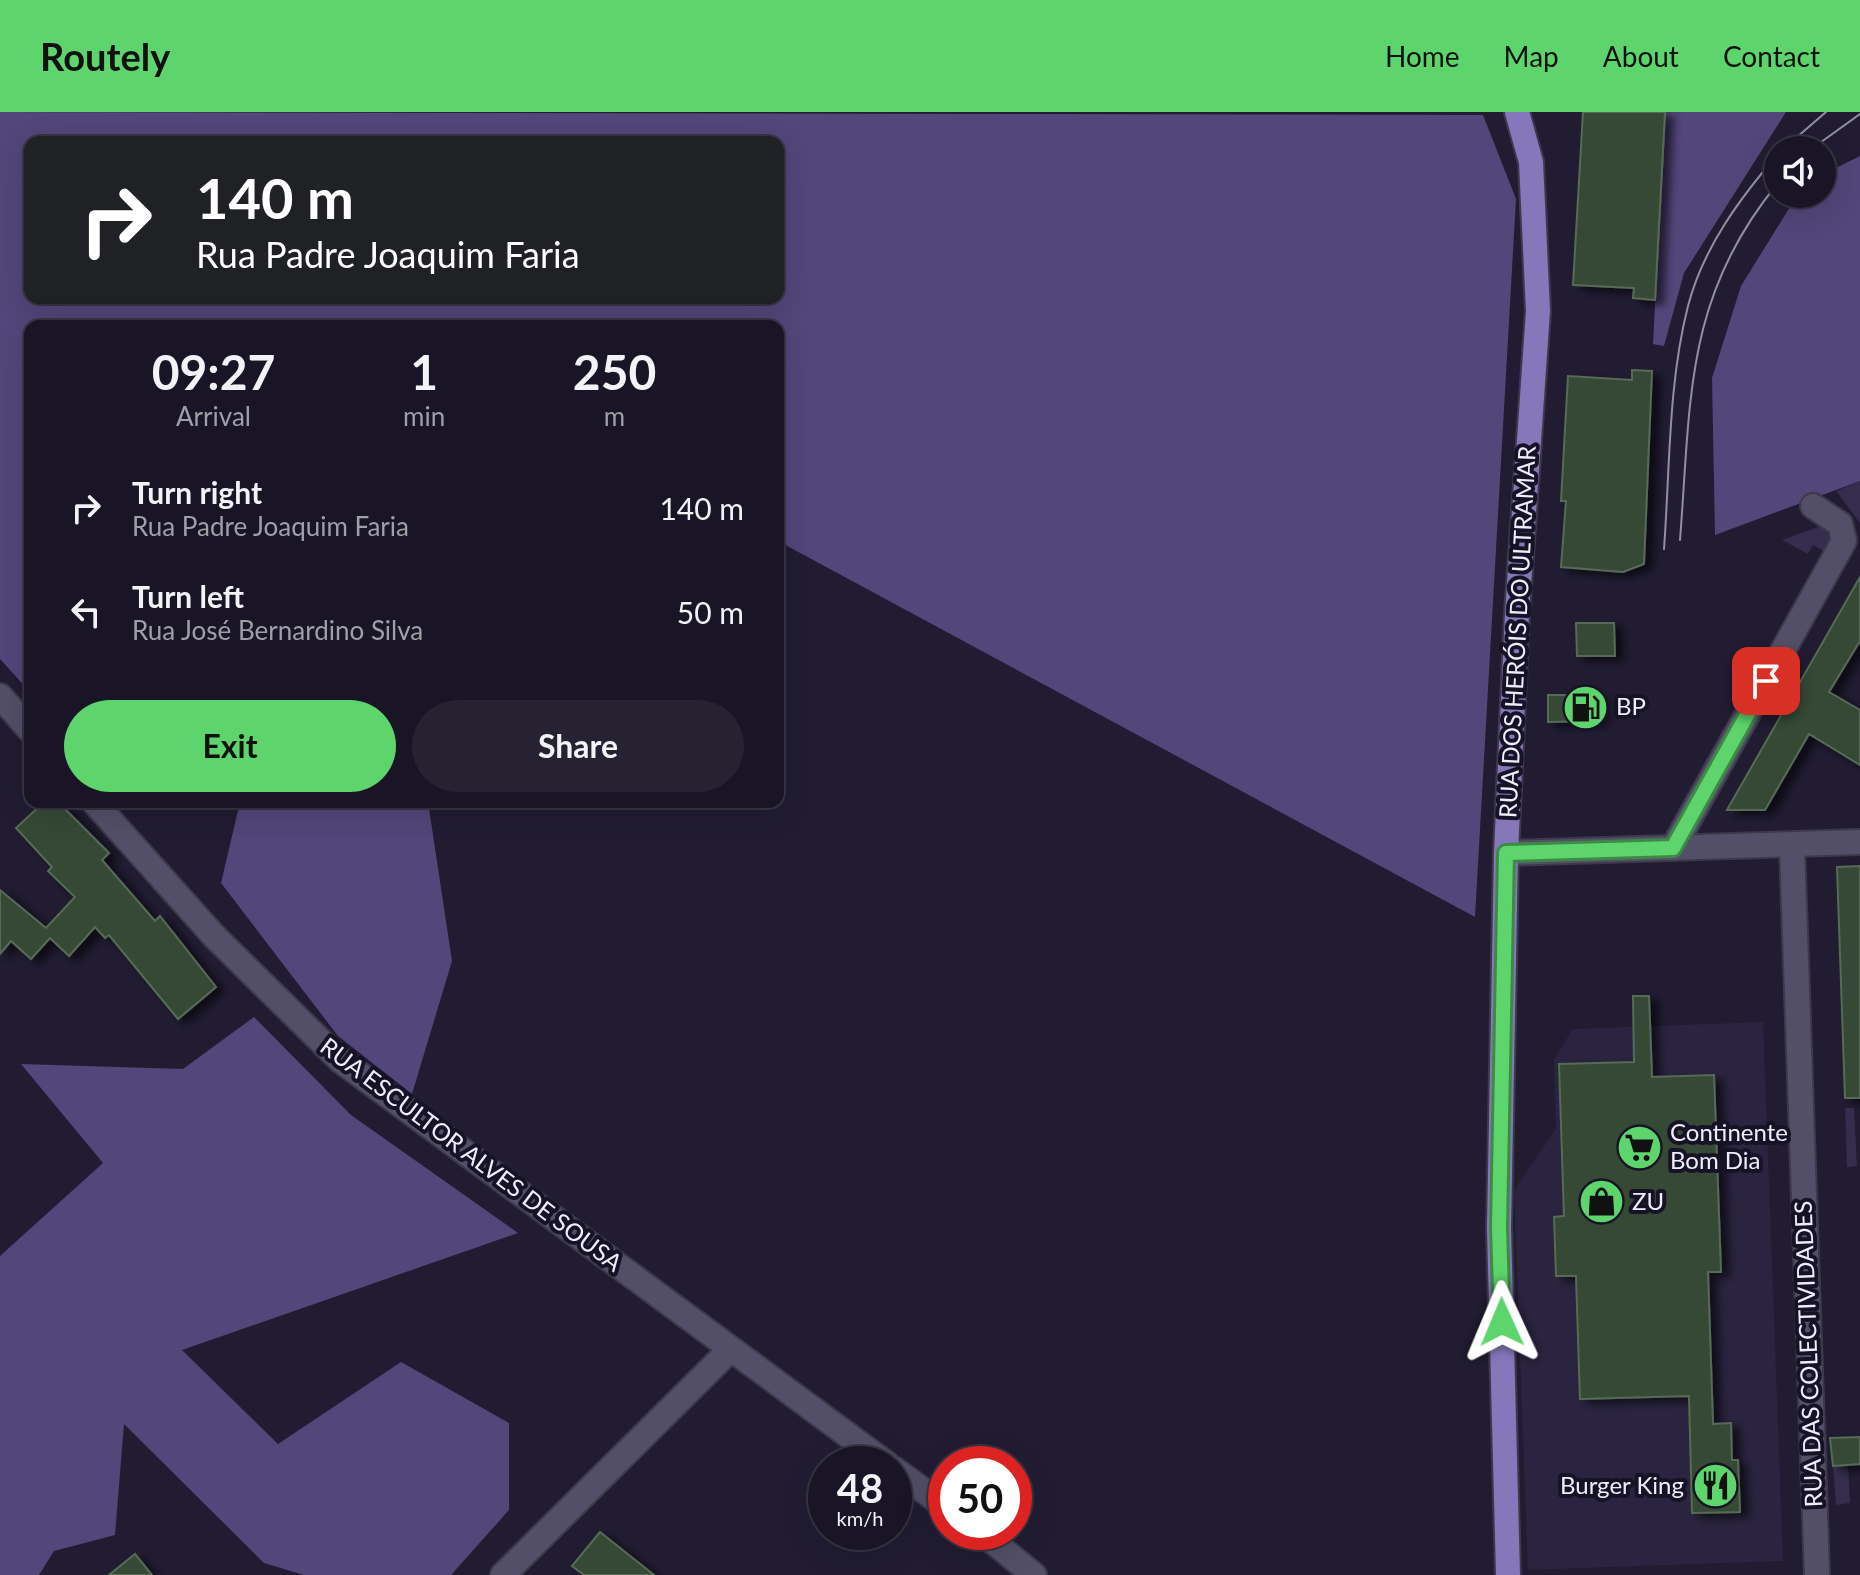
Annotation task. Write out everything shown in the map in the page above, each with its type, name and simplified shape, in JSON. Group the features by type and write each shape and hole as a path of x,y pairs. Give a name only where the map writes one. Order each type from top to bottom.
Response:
{"main road":[{"name":"RUA DOS HERÓIS DO ULTRAMAR","path":"1508,1575 1499,1228 1506,853 1517,613 1538,311 1531,162 1515,116"}],"street":[{"path":"1673,848 1844,541 1840,524 1813,506"},
{"path":"0,696 24,723"},
{"name":"RUA ESCULTOR ALVES DE SOUSA","path":"99,808 214,936 340,1060 862,1446"},
{"path":"1506,853 1860,842"},
{"name":"RUA DAS COLECTIVIDADES","path":"1792,846 1817,1575"},
{"path":"503,1575 730,1350"},
{"path":"1003,1550 1034,1575"}],"shaded area":[{"path":"0,112 1483,115 1516,199 1475,917 784,544 784,320 24,320 24,685 0,659"},
{"path":"1665,112 1786,112 1771,136 1764,136 1764,147 1684,273 1664,346 1653,344"},
{"path":"1860,156 1860,481 1715,535 1712,378 1741,286 1789,208 1836,208 1836,168"},
{"path":"1860,481 1860,523 1836,491"},
{"path":"1824,525 1832,542 1827,553 1813,545 1808,554 1782,540"},
{"path":"239,808 429,808 452,961 412,1094 338,1036 221,883"},
{"path":"254,1017 351,1115 518,1233 182,1350 278,1444 401,1362 509,1423 509,1510 451,1575 304,1575 264,1563 124,1424 115,1535 54,1551 39,1575 0,1575 0,1256 103,1163 21,1064 183,1069"},
{"path":"1763,1022 1783,1561 1528,1570 1514,1190 1556,1129 1554,1059 1573,1029"},
{"path":"1845,1108 1854,1108 1857,1166 1847,1167"},
{"path":"1848,1465 1850,1503 1836,1505 1833,1466"}],"building":[{"path":"1583,112 1665,112 1655,300 1633,298 1634,288 1573,285"},
{"path":"1632,370 1652,371 1644,564 1623,572 1561,567 1566,501 1561,501 1568,376 1632,380"},
{"path":"1860,577 1860,641 1829,692 1860,710 1860,765 1809,734 1765,810 1727,810"},
{"path":"1576,623 1614,623 1615,656 1577,656"},
{"path":"1548,695 1599,695 1599,721 1548,722"},
{"path":"38,808 64,808 109,853 102,860 155,921 160,916 216,987 178,1019 109,935 105,938 95,927 69,956 50,938 31,959 11,941 0,954 0,890 46,928 75,897 48,871 52,867 16,828"},
{"path":"1860,866 1860,1098 1845,1098 1837,867"},
{"path":"1633,996 1649,996 1652,1077 1714,1075 1721,1272 1708,1272 1713,1424 1731,1423 1732,1460 1738,1460 1740,1512 1692,1513 1689,1396 1580,1399 1576,1276 1556,1276 1554,1217 1564,1216 1559,1064 1634,1062"},
{"path":"1860,1437 1860,1464 1833,1466 1830,1438"},
{"path":"600,1532 654,1575 584,1575 572,1566"},
{"path":"135,1554 152,1575 109,1575"}],"tram line":[{"path":"1798,136 1826,112"},
{"path":"1829,136 1860,114"},
{"path":"1664,549 1673,396 1688,306 1713,244 1764,171"},
{"path":"1680,540 1691,396 1698,352 1709,309 1725,267 1747,225 1764,202"}],"place":[{"name":"BP","path":"1585,707"},
{"name":"Continente Bom Dia","path":"1639,1147"},
{"name":"ZU","path":"1601,1202"},
{"name":"Burger King","path":"1715,1486"}],"route":[{"path":"1502,1322 1499,1228 1506,853 1673,848 1766,681"}]}
